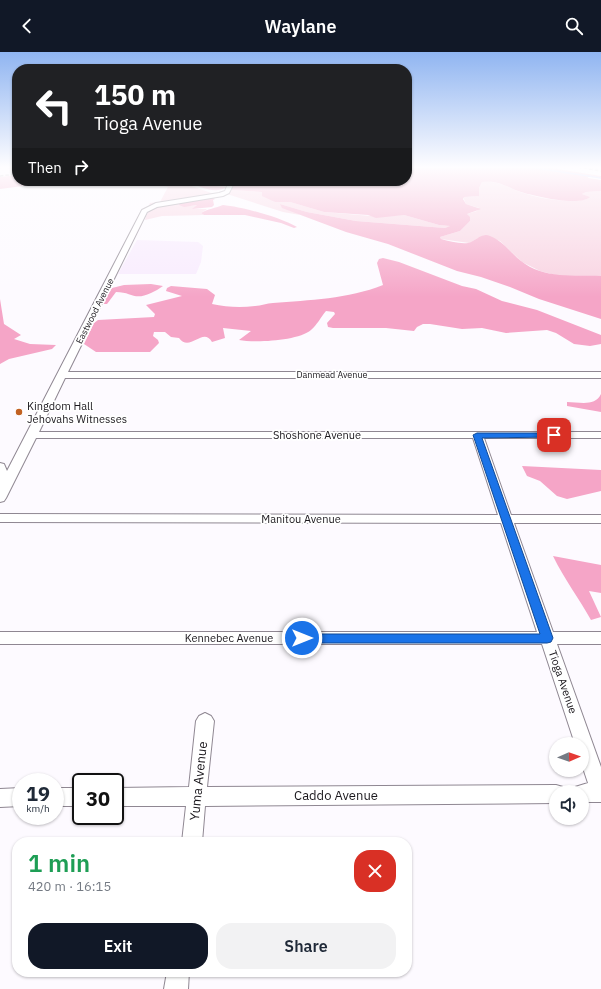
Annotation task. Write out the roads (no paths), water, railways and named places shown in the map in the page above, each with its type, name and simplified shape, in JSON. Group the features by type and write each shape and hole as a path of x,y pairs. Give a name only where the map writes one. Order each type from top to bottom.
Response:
{"street":[{"name":"Eastwood Avenue","path":"2,491 32,435 146,210"},
{"name":"Danmead Avenue","path":"62,375 601,375"},
{"name":"Shoshone Avenue","path":"32,435 601,435"},
{"name":"Tioga Avenue","path":"477,435 601,792"},
{"path":"0,467 2,491"},
{"name":"Manitou Avenue","path":"0,518 601,519"},
{"name":"Kennebec Avenue","path":"0,638 601,638"},
{"name":"Yuma Avenue","path":"193,837 205,721"},
{"path":"589,793 601,792"},
{"name":"Caddo Avenue","path":"124,797 549,794"},
{"path":"0,798 12,797"},
{"path":"176,989 177,977"}],"place":[{"name":"Kingdom Hall Jehovahs Witnesses","path":"19,412"}]}
